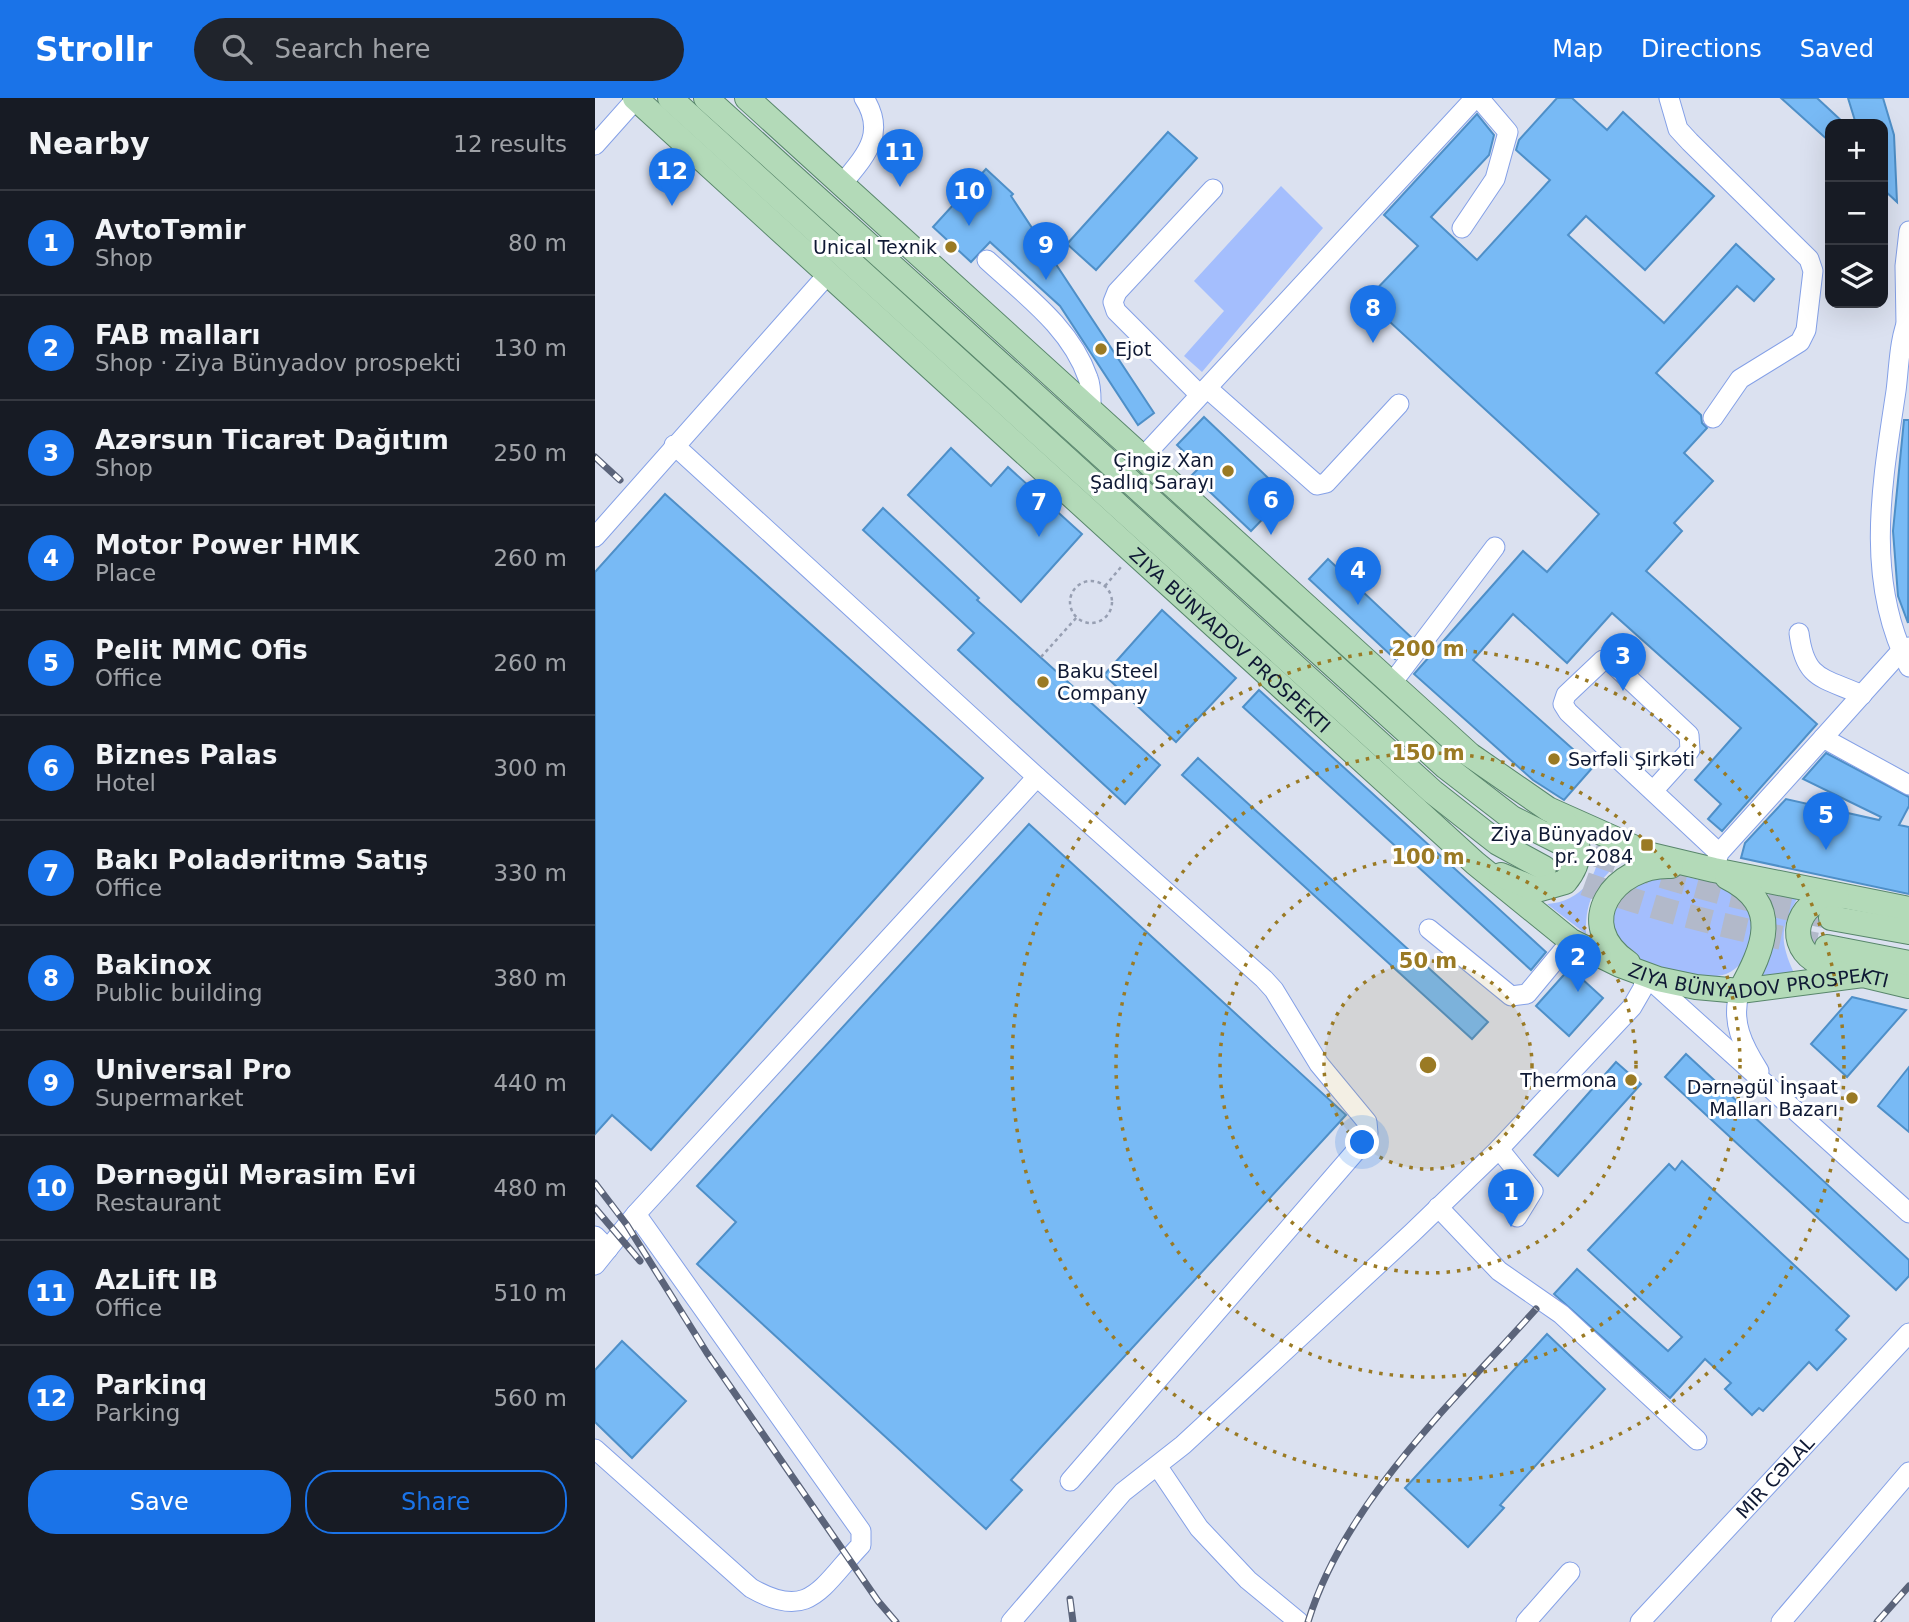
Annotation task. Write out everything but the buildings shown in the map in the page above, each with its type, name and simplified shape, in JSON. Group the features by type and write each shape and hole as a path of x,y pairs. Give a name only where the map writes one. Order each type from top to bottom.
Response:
{"main road":[{"name":"ZIYA BÜNYADOV PROSPEKTI","path":"635,98 1475,863 1534,914 1571,941 1644,975 1696,987 1740,991 1863,975 1909,986"},
{"name":"ZIYA BÜNYADOV PROSPEKTI","path":"670,98 1433,792 1498,844 1544,868"},
{"path":"706,98 1446,767 1512,818 1558,841"},
{"path":"747,98 1470,755 1568,825 1579,844 1577,864 1565,883 1548,889 1526,887 1475,863"},
{"path":"1548,809 1651,855 1717,862 1909,909"},
{"path":"1644,975 1620,958 1604,938 1601,919 1607,899 1621,882 1641,868 1717,862 1752,894 1763,920 1763,945 1740,991"},
{"path":"1855,897 1817,899 1804,912 1798,931 1801,943 1813,960 1863,975"},
{"path":"1831,918 1909,932"},
{"name":"ZIYA BÜNYADOV PROSPEKTI","path":"1827,947 1909,963"}],"street":[{"path":"595,145 635,98"},
{"path":"842,184 871,145 875,131 874,112 864,98"},
{"path":"1143,457 1477,98 1509,132 1506,150 1495,179 1462,228"},
{"path":"1669,98 1678,129 1809,259 1813,271 1807,330 1800,342 1740,379 1713,418"},
{"path":"1213,189 1117,292 1113,302 1116,311 1203,391 1317,485 1326,483 1399,404"},
{"path":"1653,791 1691,750 1689,736 1611,662 1603,660 1566,695 1563,704 1653,791 1717,862 1862,695 1906,655 1885,596 1879,549 1879,513 1907,320 1905,266 1909,231"},
{"path":"988,260 1060,329 1076,350 1090,380 1091,410"},
{"path":"595,537 828,274"},
{"path":"674,445 1269,985 1319,1064 1367,1122 1367,1133 1362,1144 1070,1481"},
{"path":"1392,683 1495,547"},
{"path":"1799,633 1802,659 1808,667 1819,676 1862,695"},
{"path":"1823,738 1909,785"},
{"path":"595,1265 601,1242 636,1214 1037,777"},
{"path":"1429,929 1511,996 1518,997 1527,994 1571,941"},
{"path":"1644,975 1909,1213"},
{"path":"1011,1622 1123,1492 1158,1467 1499,1149 1632,1007 1643,988 1644,975"},
{"path":"1740,991 1735,1014 1740,1036 1776,1094"},
{"path":"1499,1149 1533,1191 1517,1217"},
{"path":"1439,1207 1499,1271 1561,1314 1697,1440"},
{"path":"595,1449 751,1588 773,1602 789,1606 807,1602 861,1545 861,1531 636,1214"},
{"name":"MIR CƏLAL","path":"1640,1622 1909,1333"},
{"path":"1158,1467 1199,1528 1248,1580 1299,1622"},
{"path":"1781,1622 1909,1472"},
{"path":"1526,1622 1570,1572"}],"path":[{"path":"1105,586 1133,554"},
{"path":"1086,582 1105,586 1112,598 1106,617 1094,622 1077,617 1070,603 1074,589 1086,582"},
{"path":"1041,657 1077,617"}],"shaded area":[{"path":"1281,186 1323,228 1202,372 1184,356 1224,311 1194,281"},
{"path":"1598,843 1627,855 1601,881 1591,898 1586,934 1547,904 1569,898 1579,893 1586,885 1596,866"},
{"path":"1668,873 1715,883 1748,904 1755,942 1736,968 1715,976 1686,974 1639,958 1620,943 1613,918 1626,887"},
{"path":"1768,891 1799,896 1788,916 1784,934 1786,951 1794,973 1759,979 1770,958 1774,936"}],"tunnel":[{"path":"1560,841 1690,884 1824,916"},
{"path":"1551,871 1683,915 1819,945"}],"railway":[{"path":"595,457 620,480"},
{"path":"595,1183 627,1225 707,1353 878,1601 896,1622"},
{"path":"595,1208 640,1261"},
{"path":"1308,1622 1325,1578 1348,1535 1375,1494 1438,1417 1536,1309"},
{"path":"1877,1622 1909,1586"},
{"path":"1070,1599 1073,1622"}],"place":[{"name":"AzLift IB","path":"900,187"},
{"name":"Parkinq","path":"672,206"},
{"name":"Dərnəgül Mərasim Evi","path":"969,226"},
{"name":"Unical Texnik","path":"951,247"},
{"name":"Universal Pro","path":"1046,280"},
{"name":"Bakinox","path":"1373,343"},
{"name":"Ejot","path":"1101,349"},
{"name":"Çingiz Xan Şadlıq Sarayı","path":"1228,471"},
{"name":"Biznes Palas","path":"1271,535"},
{"name":"Bakı Poladəritmə Satış","path":"1039,537"},
{"name":"Motor Power HMK","path":"1358,605"},
{"name":"Baku Steel Company","path":"1043,682"},
{"name":"Azərsun Ticarət Dağıtım","path":"1623,691"},
{"name":"Sərfəli Şirkəti","path":"1554,759"},
{"name":"Ziya Bünyadov pr. 2084","path":"1647,845"},
{"name":"Pelit MMC Ofis","path":"1826,850"},
{"name":"FAB malları","path":"1578,992"},
{"name":"Thermona","path":"1631,1080"},
{"name":"Dərnəgül İnşaat Malları Bazarı","path":"1852,1098"},
{"name":"AvtoTəmir","path":"1511,1227"}]}
